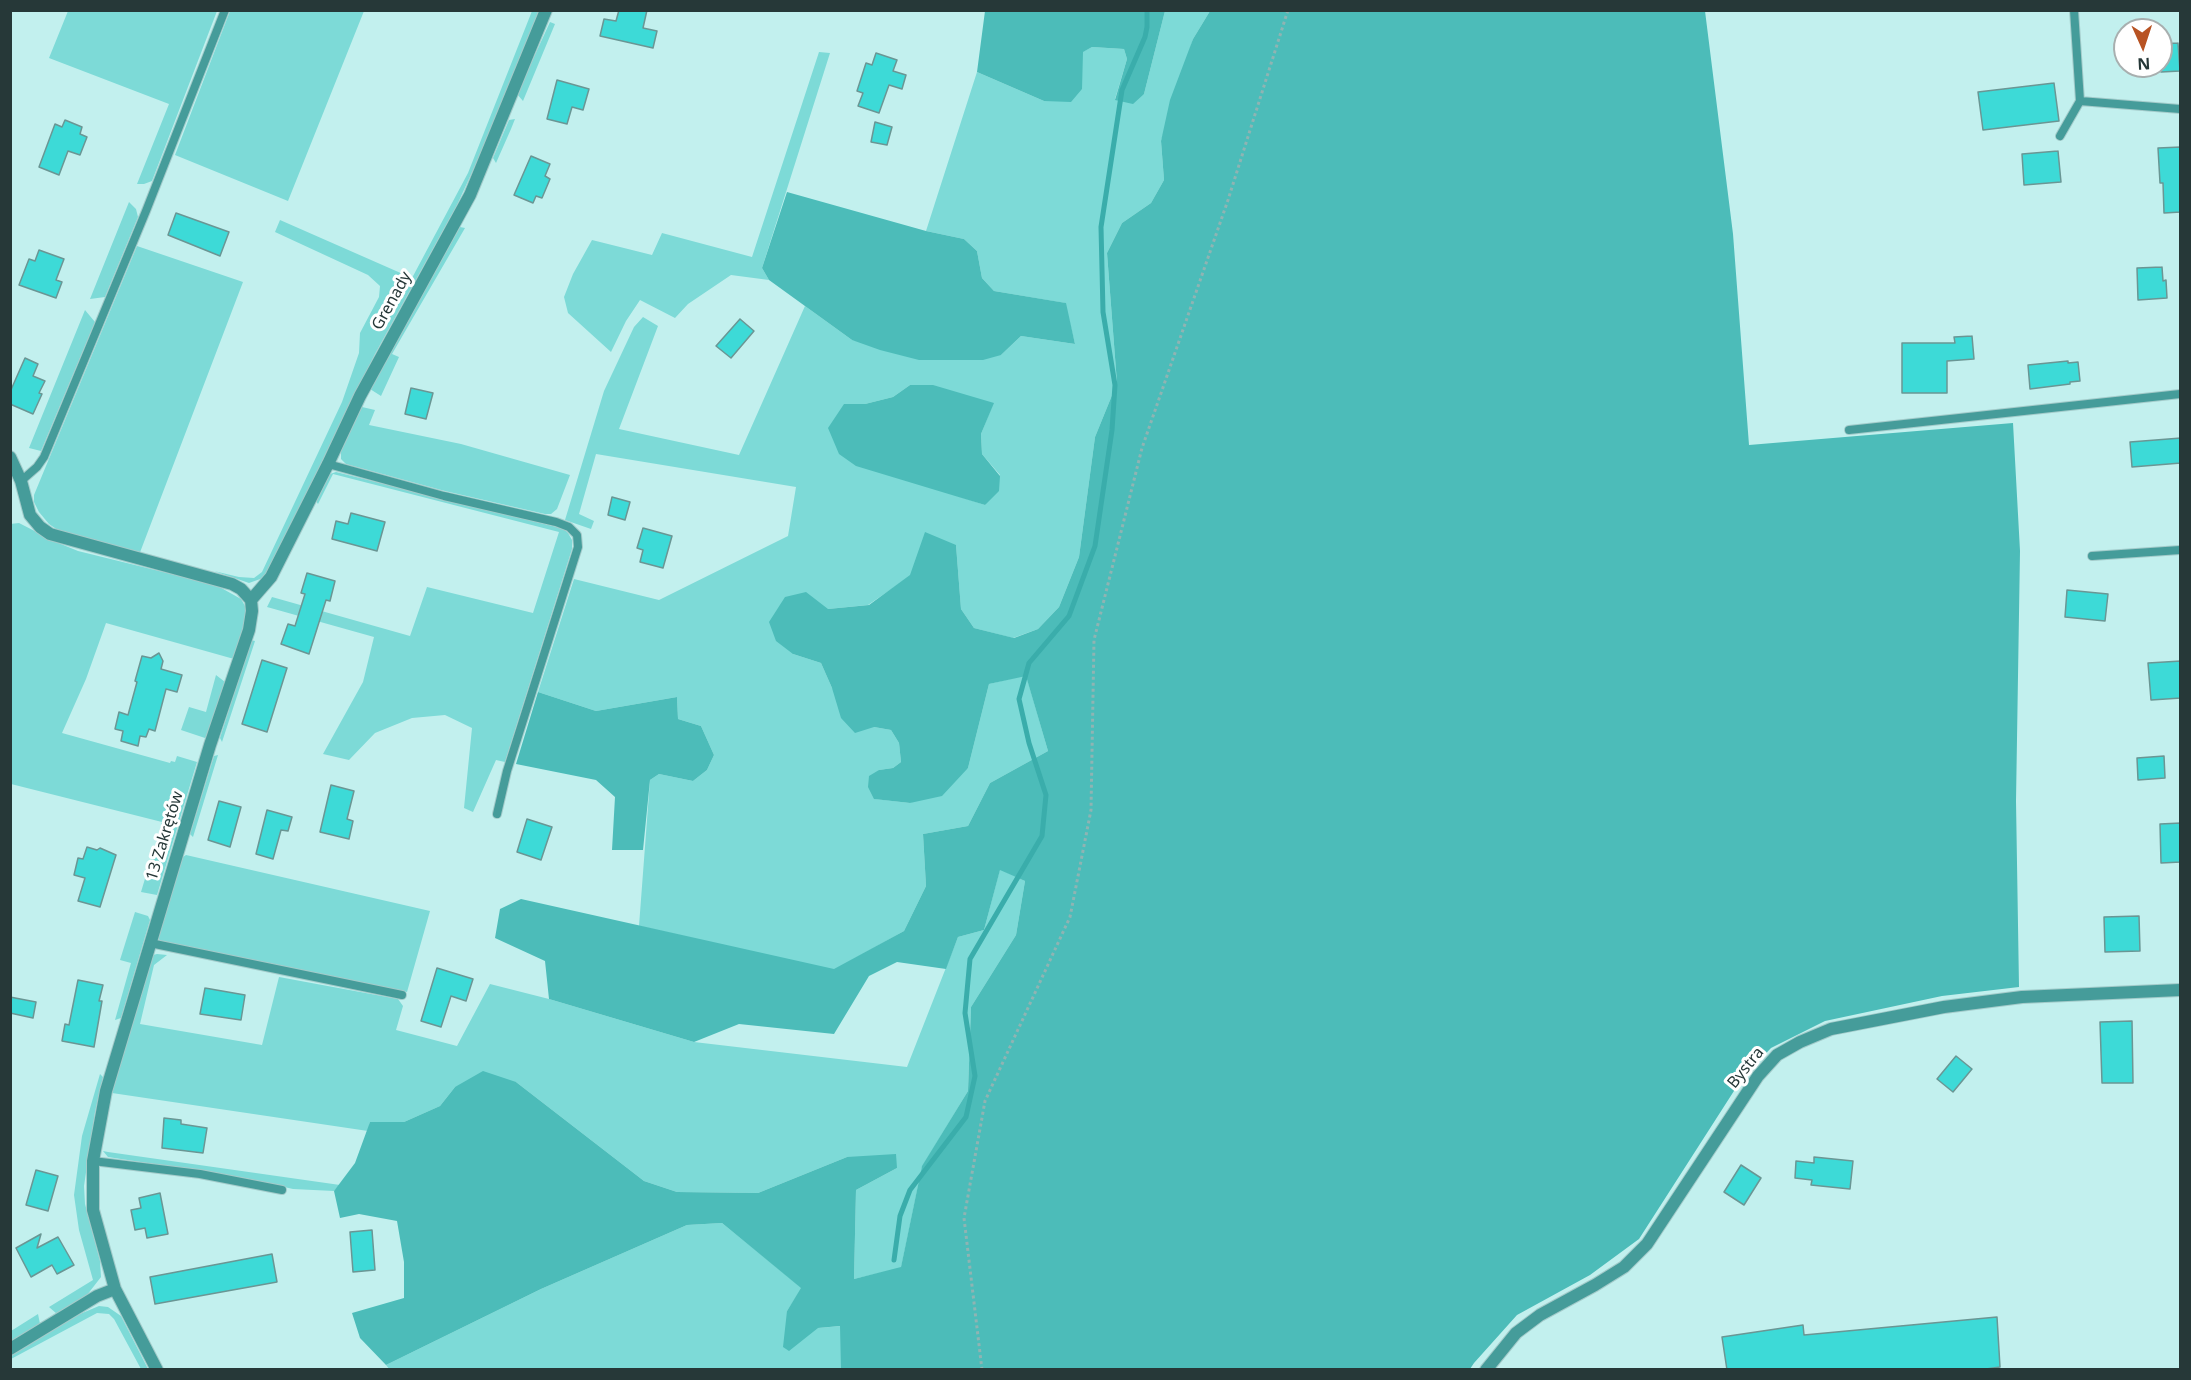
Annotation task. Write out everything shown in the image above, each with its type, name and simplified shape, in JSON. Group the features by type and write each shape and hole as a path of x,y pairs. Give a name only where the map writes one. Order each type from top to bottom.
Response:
{"street":[{"name":"Grenady","path":"251,600 271,577 360,396 470,195 546,10"},
{"path":"10,457 21,482 30,514 40,527 50,534 232,584 241,589 251,600"},
{"name":"13 Zakrętów","path":"157,1370 115,1289 93,1210 93,1161 106,1091 210,745 249,630 251,600"},
{"name":"Bystra","path":"1486,1370 1516,1333 1540,1315 1624,1267 1647,1244 1758,1076 1777,1055 1800,1042 1831,1029 1944,1007 2022,997 2181,990"},
{"path":"10,1349 97,1296 115,1289"}],"lane":[{"path":"21,482 44,457 178,131 225,10"},
{"path":"2060,136 2080,101 2074,10"},
{"path":"2080,101 2181,109"},
{"path":"1849,430 2181,394"},
{"path":"328,464 444,496 555,522 570,527 577,535 578,546 507,771 497,814"},
{"path":"2092,556 2181,550"},
{"path":"150,943 402,995"},
{"path":"93,1161 200,1174 282,1190"}],"path":[{"path":"982,1370 964,1218 985,1101 1070,917 1091,810 1094,640 1142,447 1228,200 1288,10"}],"shaded area":[{"path":"985,10 1165,11 1144,94 1133,104 1115,100 1127,59 1124,49 1092,47 1083,52 1082,89 1071,102 1044,101 977,72"},
{"path":"68,11 217,11 152,181 137,184 169,104 49,58"},
{"path":"230,11 364,11 288,201 175,155"},
{"path":"532,11 539,11 484,146 457,205 375,354 267,573 263,578 249,583 214,571 254,578 262,572 342,402 359,353 360,333 379,297 380,286 368,275 275,232 280,220 412,278 468,173"},
{"path":"1165,11 1210,11 1193,39 1161,141 1164,180 1151,203 1122,223 1107,253 1117,383 1095,437 1079,557 1059,607 1038,629 1013,638 974,628 961,609 956,545 868,605 828,609 793,654 821,663 832,688 874,727 891,730 899,743 901,762 893,768 879,770 875,799 910,803 968,768 989,684 1026,675 1048,751 990,783 968,826 923,834 926,886 904,931 834,970 639,926 650,780 659,774 693,781 707,770 714,755 701,726 678,719 677,697 596,711 538,692 574,579 659,600 788,536 796,487 596,454 579,514 594,521 591,529 565,520 604,391 634,327 643,317 658,326 619,429 739,455 805,306 852,340 1001,355 1021,336 1075,344 1065,303 994,291 982,278 977,251 964,239 926,231 977,72 1044,101 1082,89 1082,52 1092,47 1124,49 1127,59 1115,99 1144,94","holes":["910,385 993,404 981,434 982,454 1000,475 985,505 930,487 844,404 865,404 893,397"]},
{"path":"1210,11 1705,11 1733,234 1749,445 2013,423 2020,551 2016,801 2019,987 1942,996 1825,1021 1771,1048 1741,1080 1639,1239 1590,1275 1517,1315 1470,1369 841,1369 840,1326 818,1328 789,1351 783,1347 787,1311 801,1288 722,1223 687,1225 541,1289 386,1365 360,1338 352,1313 404,1298 404,1262 397,1221 359,1214 340,1218 334,1191 355,1163 370,1122 404,1122 440,1106 455,1087 483,1071 516,1082 644,1181 677,1192 758,1193 847,1157 896,1154 897,1168 856,1190 854,1279 901,1267 922,1166 968,1091 971,1007 1016,935 1025,881 1000,870 984,930 958,937 946,969 897,962 869,976 834,1034 739,1024 694,1042 549,999 545,961 495,938 500,909 521,899 834,969 904,931 926,886 923,834 968,826 990,783 1048,751 1026,676 989,684 968,768 942,796 910,803 874,799 868,787 869,776 879,770 893,768 901,762 899,743 891,730 874,727 855,733 841,718 821,663 793,654 776,641 769,622 785,597 806,592 828,609 869,605 910,575 925,532 956,545 961,609 974,628 1014,638 1038,629 1059,607 1079,557 1095,437 1117,383 1107,253 1122,223 1151,203 1164,180 1161,141 1170,100 1193,39"},
{"path":"550,22 555,24 523,101 517,94"},
{"path":"819,52 830,53 762,268 769,280 731,275 688,304 675,318 640,300 626,321 611,352 568,313 564,297 573,274 592,240 652,255 662,233 752,257"},
{"path":"515,119 496,163 493,158 509,120"},
{"path":"787,192 926,231 964,239 977,251 982,278 994,291 1066,303 1075,344 1021,336 1001,355 983,360 919,360 852,340 769,280 762,268"},
{"path":"129,202 136,209 138,217 105,297 90,299"},
{"path":"460,227 465,228 392,354 399,357 381,396 370,389"},
{"path":"137,246 243,282 139,555 62,533 49,524 34,502 34,495"},
{"path":"85,310 95,322 41,451 29,448"},
{"path":"910,385 933,385 994,403 981,434 982,454 1000,476 999,491 985,505 856,466 839,454 828,428 844,404 865,404 893,397"},
{"path":"362,407 375,410 369,425 461,444 570,475 557,509 551,514 545,514 445,491 346,464 341,459 341,451"},
{"path":"336,472 564,529 572,540 572,549 505,762 496,760 473,812 464,808 472,728 445,715 412,718 375,733 349,760 323,754 363,682 374,637 267,607 272,597 410,636 427,587 533,613 559,532 333,474 318,504 316,501 330,474"},
{"path":"19,523 78,551 216,585 241,599 245,606 246,625 234,659 106,623 86,679 62,733 170,763 175,762 177,756 197,762 157,895 141,892 162,822 11,784 10,524"},
{"path":"251,640 255,641 222,742 220,738"},
{"path":"216,675 225,682 207,736 205,738 181,730 189,707 206,712"},
{"path":"538,692 596,711 677,697 678,719 701,726 714,755 707,770 693,781 659,774 650,780 643,850 612,850 615,797 596,780 516,764"},
{"path":"218,755 193,837 190,834 214,756"},
{"path":"186,855 430,911 407,992 161,942 158,938 183,857"},
{"path":"1000,869 1025,881 1016,935 971,1007 968,1091 922,1167 901,1268 854,1279 856,1190 897,1168 847,1157 758,1193 677,1192 644,1181 516,1082 455,1087 440,1106 404,1122 370,1122 368,1131 112,1093 153,955 157,954 167,955 154,965 140,1024 262,1045 279,977 398,999 403,1006 396,1030 457,1046 490,984 694,1042 907,1067 958,937 984,930"},
{"path":"135,912 148,916 150,920 121,1018 115,1020 131,963 120,960"},
{"path":"100,1074 103,1077 95,1112 84,1186 85,1204 100,1261 101,1277 87,1295 57,1314 49,1307 93,1280 79,1230 74,1195 82,1136"},
{"path":"103,1151 340,1185 334,1191 293,1189 245,1178 108,1157"},
{"path":"722,1223 802,1288 787,1311 818,1328 841,1326 841,1369 390,1370 386,1365 541,1289 687,1225"},
{"path":"99,1306 108,1307 121,1316 148,1369 141,1369 114,1319 109,1314 97,1313 11,1359 10,1355 80,1314"},
{"path":"38,1314 40,1324 11,1342 11,1331"}],"building":[{"path":"619,10 647,10 643,28 657,31 653,48 600,36 604,19 616,21"},
{"path":"2173,43 2178,43 2180,71 2173,71"},
{"path":"876,53 897,60 893,71 906,75 902,89 889,85 879,113 858,106 863,93 857,91 866,63 872,65"},
{"path":"557,80 589,89 583,110 572,107 567,124 547,119"},
{"path":"2054,83 2059,121 1983,130 1978,92"},
{"path":"65,120 82,127 80,134 87,137 80,155 68,151 59,175 39,167 55,124 62,127"},
{"path":"875,122 892,127 887,145 871,142"},
{"path":"2181,147 2181,212 2164,213 2158,148"},
{"path":"2058,151 2061,182 2024,185 2022,154"},
{"path":"531,156 550,164 545,176 550,179 542,198 536,196 533,203 514,195"},
{"path":"176,213 229,232 220,256 168,235"},
{"path":"39,250 64,259 56,280 62,282 56,298 19,285 29,259 35,261"},
{"path":"2162,267 2163,281 2166,280 2167,298 2138,300 2137,268"},
{"path":"740,319 754,331 731,358 716,346"},
{"path":"1972,336 1974,359 1947,361 1947,393 1902,393 1902,343 1955,343 1954,337"},
{"path":"25,358 38,364 33,376 45,381 33,414 10,404 10,392"},
{"path":"2068,361 2068,363 2078,362 2080,381 2030,389 2028,365"},
{"path":"411,388 433,393 426,419 405,414"},
{"path":"2181,438 2181,463 2132,467 2130,442"},
{"path":"612,497 630,502 625,520 608,515"},
{"path":"351,513 385,522 377,551 332,539 336,521 348,524"},
{"path":"643,528 672,536 663,568 640,562 643,550 637,548"},
{"path":"307,573 335,581 330,601 326,600 309,654 281,644 288,624 295,626 305,594 301,593"},
{"path":"2067,590 2108,594 2105,621 2065,617"},
{"path":"159,653 163,661 161,669 182,675 177,692 166,689 155,731 149,729 146,737 140,736 138,746 121,741 123,731 115,729 119,712 128,715 142,656 151,658"},
{"path":"262,660 287,668 267,732 242,724"},
{"path":"2181,661 2181,698 2151,700 2148,663"},
{"path":"2164,756 2165,778 2138,780 2137,758"},
{"path":"331,785 354,791 347,819 353,821 349,839 320,832"},
{"path":"219,801 241,807 230,847 208,840"},
{"path":"267,810 292,817 288,831 281,830 273,859 256,854"},
{"path":"527,819 552,827 541,860 517,852"},
{"path":"2181,823 2181,862 2161,863 2160,824"},
{"path":"87,847 97,850 100,848 116,855 100,907 78,901 85,878 74,875 78,858 83,859"},
{"path":"2139,916 2140,951 2105,952 2104,917"},
{"path":"437,968 473,979 466,1001 451,996 441,1027 421,1021"},
{"path":"78,980 103,985 94,1047 62,1041 65,1024 69,1025"},
{"path":"205,988 245,995 241,1020 200,1014"},
{"path":"10,997 36,1002 33,1018 10,1013"},
{"path":"2132,1021 2133,1083 2102,1083 2100,1022"},
{"path":"1956,1056 1972,1069 1953,1092 1937,1079"},
{"path":"164,1118 181,1120 181,1124 207,1128 203,1153 162,1148"},
{"path":"1814,1157 1853,1161 1850,1189 1811,1185 1812,1180 1795,1178 1796,1161 1814,1163"},
{"path":"1741,1165 1761,1178 1744,1205 1724,1192"},
{"path":"36,1170 58,1176 48,1211 26,1205"},
{"path":"160,1193 168,1234 147,1238 145,1228 135,1230 131,1210 141,1208 139,1198"},
{"path":"372,1230 375,1270 353,1272 350,1232"},
{"path":"41,1234 37,1248 58,1237 74,1265 57,1274 52,1265 31,1277 16,1248"},
{"path":"272,1254 277,1282 155,1304 150,1277"},
{"path":"1997,1317 2000,1367 1979,1370 1727,1370 1722,1337 1803,1325 1804,1335"}],"waterway":[{"path":"894,1260 900,1216 910,1190 966,1117 975,1076 965,1013 970,959 1042,836 1046,795 1029,743 1019,699 1029,663 1069,616 1095,546 1112,430 1115,385 1103,312 1101,227 1122,90 1145,37 1147,10"}]}
